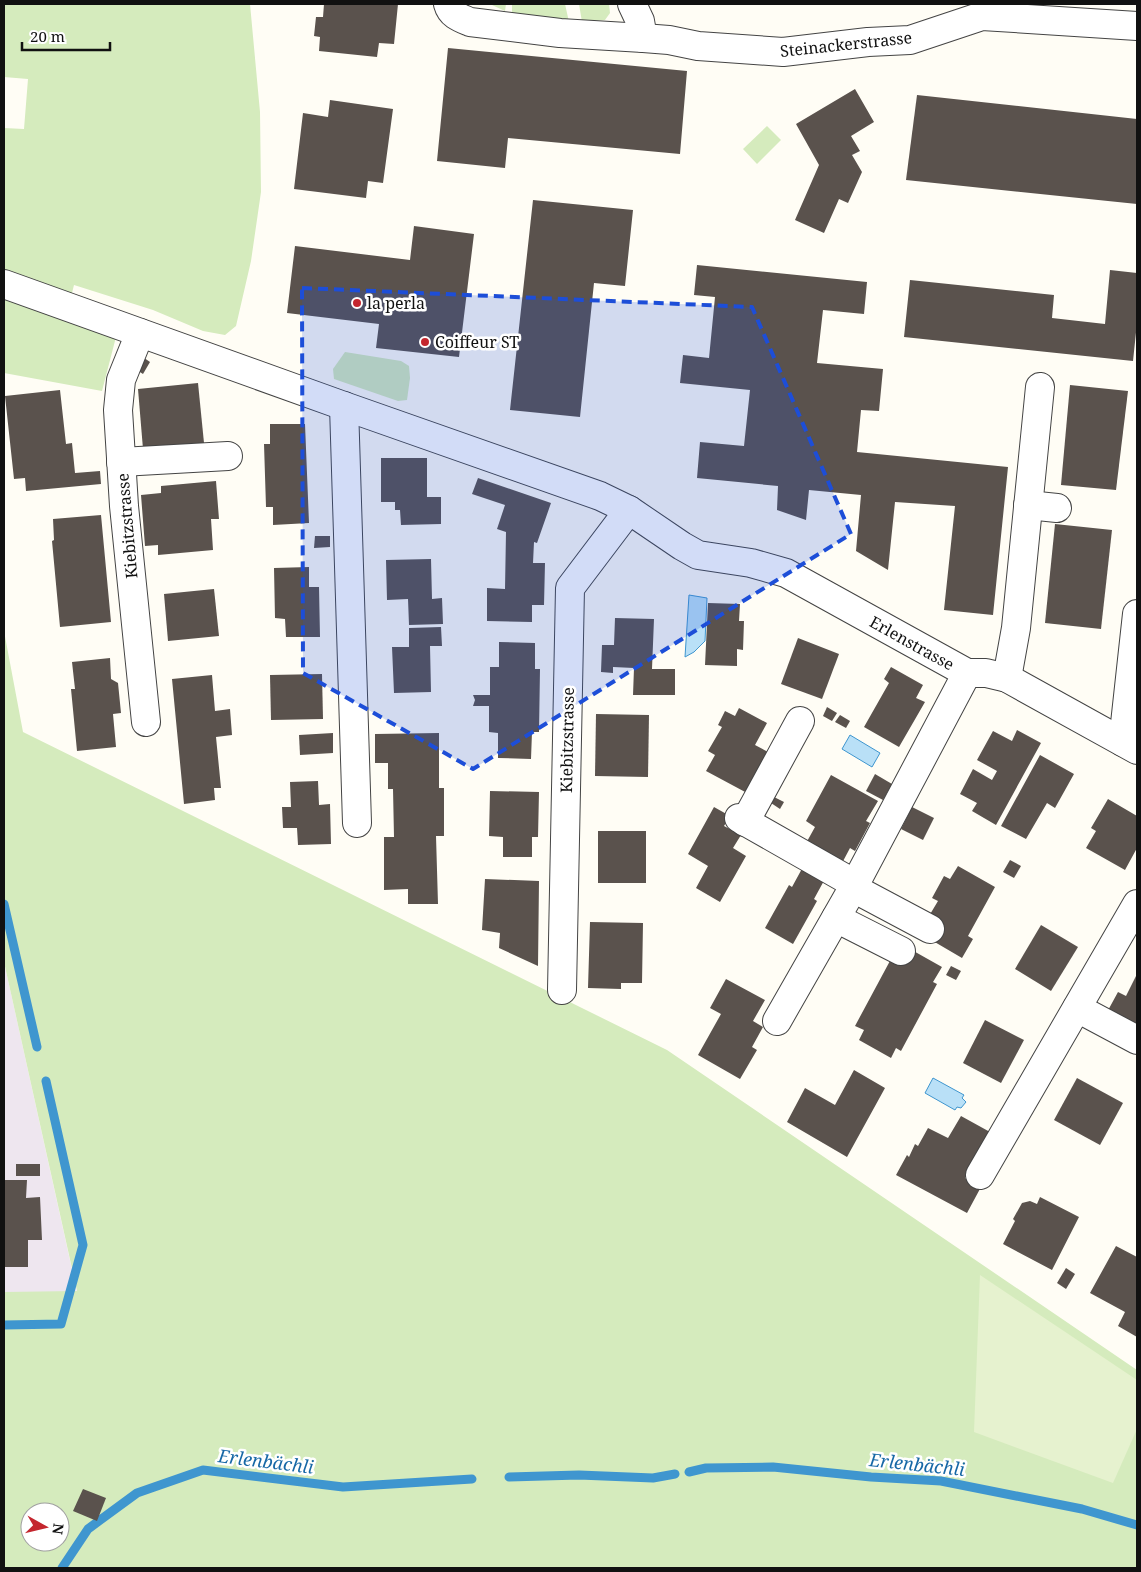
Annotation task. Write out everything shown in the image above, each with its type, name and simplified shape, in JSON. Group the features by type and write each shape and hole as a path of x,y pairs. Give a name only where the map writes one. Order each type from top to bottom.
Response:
{"street":[{"name":"Steinackerstrasse","path":"448,4 449,9 457,18 470,22 560,33 669,40 698,46 783,52 868,42 910,40 982,16 1137,26"},
{"path":"632,4 640,21 643,38"},
{"path":"4,284 600,496 629,510"},
{"name":"Kiebitzstrasse","path":"140,333 121,380 118,410 121,462 146,722"},
{"path":"1007,678 1016,628 1040,386"},
{"path":"344,406 357,823"},
{"path":"121,462 228,456"},
{"path":"1028,505 1057,508"},
{"name":"Kiebitzstrasse","path":"562,990 570,588 629,510"},
{"name":"Erlenstrasse","path":"629,510 698,555 751,563 786,573 967,673 986,673 1007,678 1130,746"},
{"path":"1130,746 1137,614"},
{"path":"777,1021 854,886 967,673"},
{"path":"800,721 742,820 930,929"},
{"path":"980,1175 1137,904"},
{"path":"836,918 901,951"},
{"path":"1077,1008 1137,1040"}],"highlighted area":[{"path":"302,288 752,307 851,534 473,769 303,673"}],"shaded area":[{"path":"4,962 77,1292 4,1292"}],"green space":[{"path":"4,4 250,4 260,112 261,192 251,261 236,326 225,335 203,331 153,310 74,285 65,321 116,337 102,391 4,373 4,128 24,129 28,79 4,77"},
{"path":"506,4 505,11 492,5"},
{"path":"506,4 565,4 569,22 512,15 512,5"},
{"path":"579,4 609,4 610,13 605,20 582,22"},
{"path":"767,126 781,140 757,164 743,149"},
{"path":"345,352 401,361 409,366 410,378 407,400 398,401 334,379 333,369"},
{"path":"4,631 23,732 667,1050 1137,1370 1137,1568 4,1568 4,1292 77,1291 4,962"},
{"path":"980,1275 1137,1380 1137,1429 1113,1483 974,1432"}],"water":[{"path":"689,595 707,598 705,641 694,652 685,657"},
{"path":"850,735 880,753 872,767 842,749"},
{"path":"933,1078 964,1095 962,1098 966,1102 961,1108 957,1107 955,1110 925,1093"}],"building":[{"path":"324,4 398,4 394,44 379,43 377,57 319,51 320,37 314,36 316,17 323,17"},
{"path":"448,48 687,71 680,154 508,138 505,168 437,161"},
{"path":"855,89 874,122 851,136 860,151 852,155 862,172 848,203 839,199 824,233 795,220 819,165 796,124"},
{"path":"917,95 1137,119 1137,204 906,180"},
{"path":"330,100 393,109 383,183 368,181 366,198 294,189 303,113 328,117"},
{"path":"533,200 633,210 625,286 594,283 580,417 510,410"},
{"path":"414,226 474,234 459,357 376,348 379,324 287,313 295,246 410,260"},
{"path":"697,265 867,282 864,314 823,310 817,363 883,369 879,411 861,410 857,452 1008,467 993,615 944,610 955,506 895,502 888,570 856,551 861,495 809,490 806,520 777,510 778,486 697,478 700,442 744,446 750,390 680,383 683,355 709,358 715,297 694,295"},
{"path":"1110,270 1137,273 1137,323 1133,361 904,337 910,280 1054,295 1052,318 1105,324"},
{"path":"140,355 150,362 143,374 132,367"},
{"path":"198,383 204,443 143,449 138,389"},
{"path":"1070,385 1128,391 1116,490 1061,485"},
{"path":"60,390 66,444 72,443 75,473 100,471 101,484 26,491 25,478 14,479 5,396"},
{"path":"270,424 305,424 309,523 273,525 273,507 266,507 264,444 270,444"},
{"path":"381,458 427,458 427,497 441,497 441,524 401,525 400,510 395,510 395,502 381,502"},
{"path":"478,478 551,503 537,543 534,542 533,563 545,563 544,605 532,605 532,622 487,621 487,588 505,589 506,532 497,529 505,505 472,494"},
{"path":"216,481 219,519 211,519 213,550 158,555 158,545 145,546 141,495 161,493 161,486"},
{"path":"101,515 111,622 60,627 52,541 54,540 53,519"},
{"path":"1055,524 1112,530 1101,629 1045,623"},
{"path":"315,536 330,536 330,547 314,548"},
{"path":"431,559 432,599 442,598 443,624 409,625 408,599 387,600 386,560"},
{"path":"309,567 309,587 319,587 320,637 286,637 285,619 275,618 274,568"},
{"path":"214,589 219,636 168,641 164,594"},
{"path":"708,603 740,604 739,621 744,621 743,650 737,649 737,666 705,665"},
{"path":"615,618 654,619 652,669 675,669 675,695 633,695 634,668 613,667 613,673 601,672 602,645 614,645"},
{"path":"441,627 442,646 430,646 431,692 394,693 392,647 409,647 409,628"},
{"path":"798,638 839,654 822,699 781,684"},
{"path":"499,642 535,643 535,669 540,669 539,732 532,732 531,759 498,758 498,733 489,732 489,706 473,706 475,700 473,695 490,695 490,667 499,667"},
{"path":"110,658 111,679 118,683 121,713 113,714 116,747 77,751 71,689 75,689 72,662"},
{"path":"891,667 923,685 916,698 925,702 899,747 864,727 889,683 884,679"},
{"path":"322,674 323,719 271,720 270,675"},
{"path":"212,675 215,711 230,709 232,735 216,737 221,788 214,788 215,800 184,804 172,679"},
{"path":"827,707 837,713 832,721 823,716"},
{"path":"739,708 767,723 755,745 768,752 747,793 706,771 715,755 708,751 722,727 718,725 725,711 735,716"},
{"path":"596,714 649,715 648,777 595,776"},
{"path":"840,715 850,721 846,728 835,722"},
{"path":"1017,730 1041,743 996,825 972,811 977,803 960,794 973,769 992,780 997,771 977,760 993,731 1012,741"},
{"path":"333,733 333,753 300,755 299,735"},
{"path":"439,733 439,788 444,788 444,836 436,836 438,904 408,904 408,889 384,890 384,837 394,837 393,789 388,789 388,763 375,763 375,734"},
{"path":"1040,755 1074,774 1055,808 1047,803 1026,839 1001,826"},
{"path":"875,774 892,784 883,800 866,791"},
{"path":"831,775 878,801 866,821 870,823 855,851 850,848 841,865 805,845 815,827 806,821"},
{"path":"318,781 319,805 330,804 331,844 298,845 297,828 283,828 282,807 291,807 290,782"},
{"path":"490,791 539,792 538,837 532,837 532,857 503,857 503,837 489,836"},
{"path":"774,797 784,802 780,809 771,803"},
{"path":"1108,799 1137,816 1137,848 1125,870 1086,848 1096,831 1091,828"},
{"path":"714,807 730,816 724,826 741,835 733,848 746,856 720,902 696,888 708,866 688,854"},
{"path":"912,807 934,818 923,840 901,829"},
{"path":"598,831 646,831 646,883 598,883"},
{"path":"1010,860 1021,866 1014,878 1003,872"},
{"path":"804,865 826,877 814,899 817,901 793,944 765,928 789,885 792,887"},
{"path":"958,866 995,887 968,936 973,939 962,958 933,941 943,924 929,916 938,901 932,898 944,876 950,879"},
{"path":"485,879 539,881 538,966 499,948 500,933 482,930"},
{"path":"590,922 643,923 642,983 621,983 621,989 588,988"},
{"path":"1041,925 1078,947 1051,991 1015,969"},
{"path":"910,949 942,967 933,982 937,984 901,1051 896,1048 891,1058 859,1040 864,1030 855,1026 891,959"},
{"path":"951,966 961,971 956,980 946,975"},
{"path":"1137,974 1137,1030 1106,1014 1118,992 1126,996"},
{"path":"726,979 765,1000 753,1021 763,1027 752,1047 757,1050 740,1079 698,1055 721,1014 710,1008"},
{"path":"985,1020 1024,1040 1001,1083 963,1063"},
{"path":"854,1070 885,1088 847,1157 787,1122 805,1088 835,1105"},
{"path":"1077,1078 1123,1103 1100,1145 1054,1120"},
{"path":"961,1116 990,1132 965,1178 981,1187 967,1213 896,1175 907,1155 909,1157 915,1144 918,1146 928,1128 948,1138"},
{"path":"16,1164 40,1164 40,1176 16,1176"},
{"path":"4,1180 27,1180 26,1198 40,1197 42,1240 28,1240 28,1267 4,1267"},
{"path":"1040,1197 1079,1217 1052,1270 1003,1244 1022,1203 1030,1201 1037,1204"},
{"path":"1116,1246 1137,1257 1137,1337 1118,1326 1125,1312 1090,1293"},
{"path":"1066,1268 1075,1274 1066,1289 1057,1283"},
{"path":"83,1489 106,1498 97,1521 73,1511"}],"waterway":[{"path":"4,904 37,1047"},
{"path":"4,1325 61,1324 83,1245 46,1081"},
{"name":"Erlenbächli","path":"689,1472 706,1468 773,1467 871,1477 941,1481 1082,1509 1137,1525"},
{"name":"Erlenbächli","path":"62,1568 88,1529 137,1493 203,1470 343,1487 472,1479"},
{"name":"Erlenbächli","path":"509,1477 579,1475 653,1478 675,1474"}],"place":[{"name":"la perla","path":"357,303"},
{"name":"Coiffeur ST","path":"425,342"}]}
